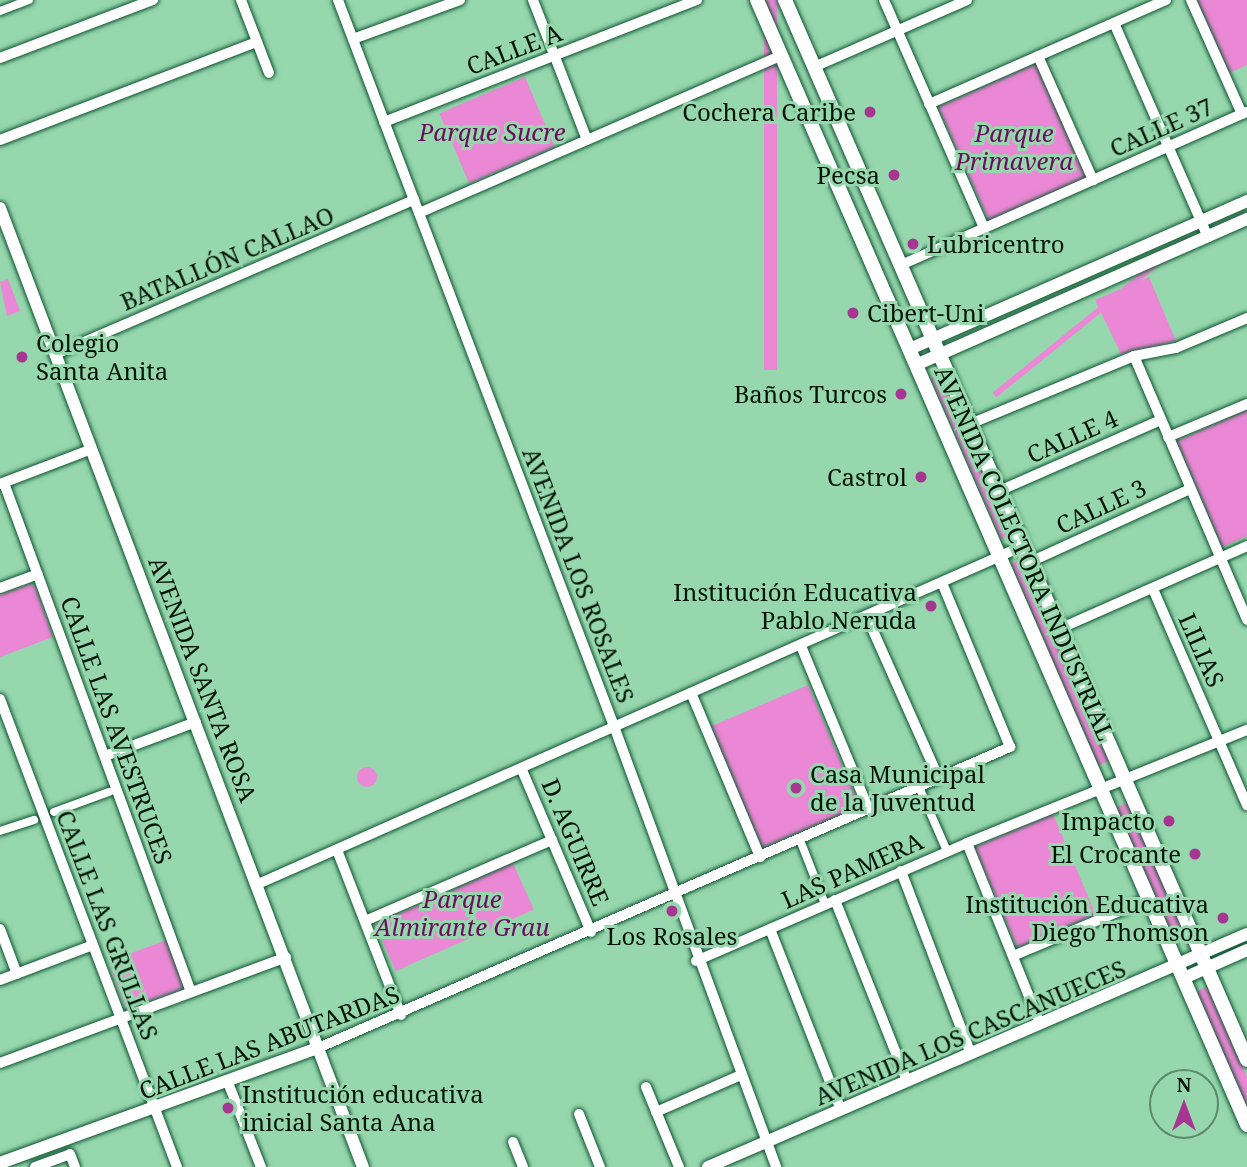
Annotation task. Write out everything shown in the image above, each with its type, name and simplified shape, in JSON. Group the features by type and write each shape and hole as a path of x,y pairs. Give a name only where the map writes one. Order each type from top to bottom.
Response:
{"main road":[{"name":"AVENIDA COLECTORA INDUSTRIAL","path":"757,0 912,348 1247,1125"},
{"name":"AVENIDA COLECTORA INDUSTRIAL","path":"785,0 1247,1060"}],"street":[{"path":"0,11 29,0"},
{"path":"0,58 153,0"},
{"path":"241,0 269,74"},
{"name":"AVENIDA LOS ROSALES","path":"338,0 615,729 696,961 776,1167"},
{"path":"353,39 460,0"},
{"path":"533,0 587,139"},
{"name":"CALLE A","path":"384,121 697,0"},
{"path":"884,0 984,228"},
{"path":"814,67 967,0"},
{"path":"929,104 1166,0"},
{"path":"1191,0 1244,113"},
{"path":"1114,23 1208,237"},
{"path":"0,140 257,42"},
{"path":"419,213 782,55"},
{"path":"1038,56 1093,180"},
{"name":"CALLE 37","path":"901,265 1244,113"},
{"name":"BATALLÓN CALLAO","path":"56,354 414,200"},
{"path":"912,348 1247,201"},
{"name":"AVENIDA SANTA ROSA","path":"0,208 286,957 363,1167"},
{"path":"918,364 1247,219"},
{"path":"970,424 1134,356 1176,348 1247,318"},
{"path":"1134,356 1247,620"},
{"path":"1168,438 1247,404"},
{"name":"CALLE 4","path":"999,491 1161,420"},
{"path":"2,483 92,449"},
{"name":"CALLE LAS AVESTRUCES","path":"2,483 191,992"},
{"name":"CALLE 3","path":"1030,562 1190,489"},
{"path":"258,884 692,695 1023,546"},
{"path":"1059,629 1247,546"},
{"path":"0,588 37,574"},
{"name":"CALLE LAS ABUTARDAS","path":"0,1163 318,1048 401,1015 1010,747 942,583"},
{"name":"LILIAS","path":"1153,589 1247,805"},
{"path":"867,617 939,779"},
{"path":"801,646 869,810"},
{"path":"692,695 760,858"},
{"name":"CALLE LAS GRULLAS","path":"0,699 177,1167"},
{"path":"105,756 196,722"},
{"name":"LAS PAMERA","path":"696,961 947,851 1247,730"},
{"name":"D. AGUIRRE","path":"522,770 592,932"},
{"path":"919,787 947,851"},
{"path":"54,812 110,792"},
{"path":"0,831 34,820"},
{"path":"365,921 552,839"},
{"path":"800,840 830,902 907,1081"},
{"path":"967,843 1040,1024"},
{"path":"337,850 401,1015"},
{"path":"901,871 971,1054"},
{"path":"1013,956 1150,898"},
{"path":"0,929 17,974"},
{"path":"770,929 841,1110"},
{"name":"AVENIDA LOS CASCANUECES","path":"708,1167 1040,1024 1181,971 1204,961 1247,934"},
{"path":"0,980 93,945"},
{"name":"AVENIDA LOS CASCANUECES","path":"1204,961 1247,950"},
{"path":"0,1063 286,957"},
{"path":"656,1112 741,1075"},
{"path":"227,1080 261,1167"},
{"path":"646,1087 679,1167"},
{"path":"579,1114 600,1167"},
{"path":"513,1142 523,1167"},
{"path":"36,1167 70,1154 75,1167"}],"green space":[{"path":"764,0 777,0 777,370 764,370"},
{"path":"1196,0 1247,0 1247,65 1229,73"},
{"name":"Parque Primavera","path":"1037,63 1089,179 990,223 938,107"},
{"name":"Parque Sucre","path":"525,77 555,147 469,183 439,113"},
{"path":"1186,236 1190,241 996,397 992,393"},
{"path":"1149,277 1176,341 1121,354 1095,300"},
{"path":"8,279 20,311 7,316 0,282"},
{"path":"940,371 1013,533 1001,539 931,378"},
{"path":"1247,410 1247,536 1222,547 1177,441"},
{"path":"1024,558 1110,761 1097,766 1011,563"},
{"path":"30,584 35,586 53,637 0,657 0,595"},
{"path":"808,685 860,807 762,848 710,726"},
{"path":"367,767 374,770 377,777 374,784 367,787 360,784 357,777 360,770"},
{"path":"1129,802 1187,938 1174,944 1116,807"},
{"path":"1053,814 1096,914 1017,948 975,847"},
{"name":"Parque Almirante Grau","path":"513,863 534,910 396,971 375,924"},
{"path":"167,940 184,988 126,1009 109,961"},
{"path":"1208,986 1247,1077 1247,1111 1196,992"}],"place":[{"name":"Cochera Caribe","path":"870,112"},
{"name":"Pecsa","path":"894,175"},
{"name":"Lubricentro","path":"913,244"},
{"name":"Cibert-Uni","path":"853,313"},
{"name":"Colegio Santa Anita","path":"22,357"},
{"name":"Baños Turcos","path":"901,394"},
{"name":"Castrol","path":"921,477"},
{"name":"Institución Educativa Pablo Neruda","path":"931,606"},
{"name":"Casa Municipal de la Juventud","path":"796,788"},
{"name":"Impacto","path":"1169,821"},
{"name":"El Crocante","path":"1195,854"},
{"name":"Los Rosales","path":"672,911"},
{"name":"Institución Educativa Diego Thomson","path":"1223,918"},
{"name":"Institución educativa inicial Santa Ana","path":"228,1108"}]}
